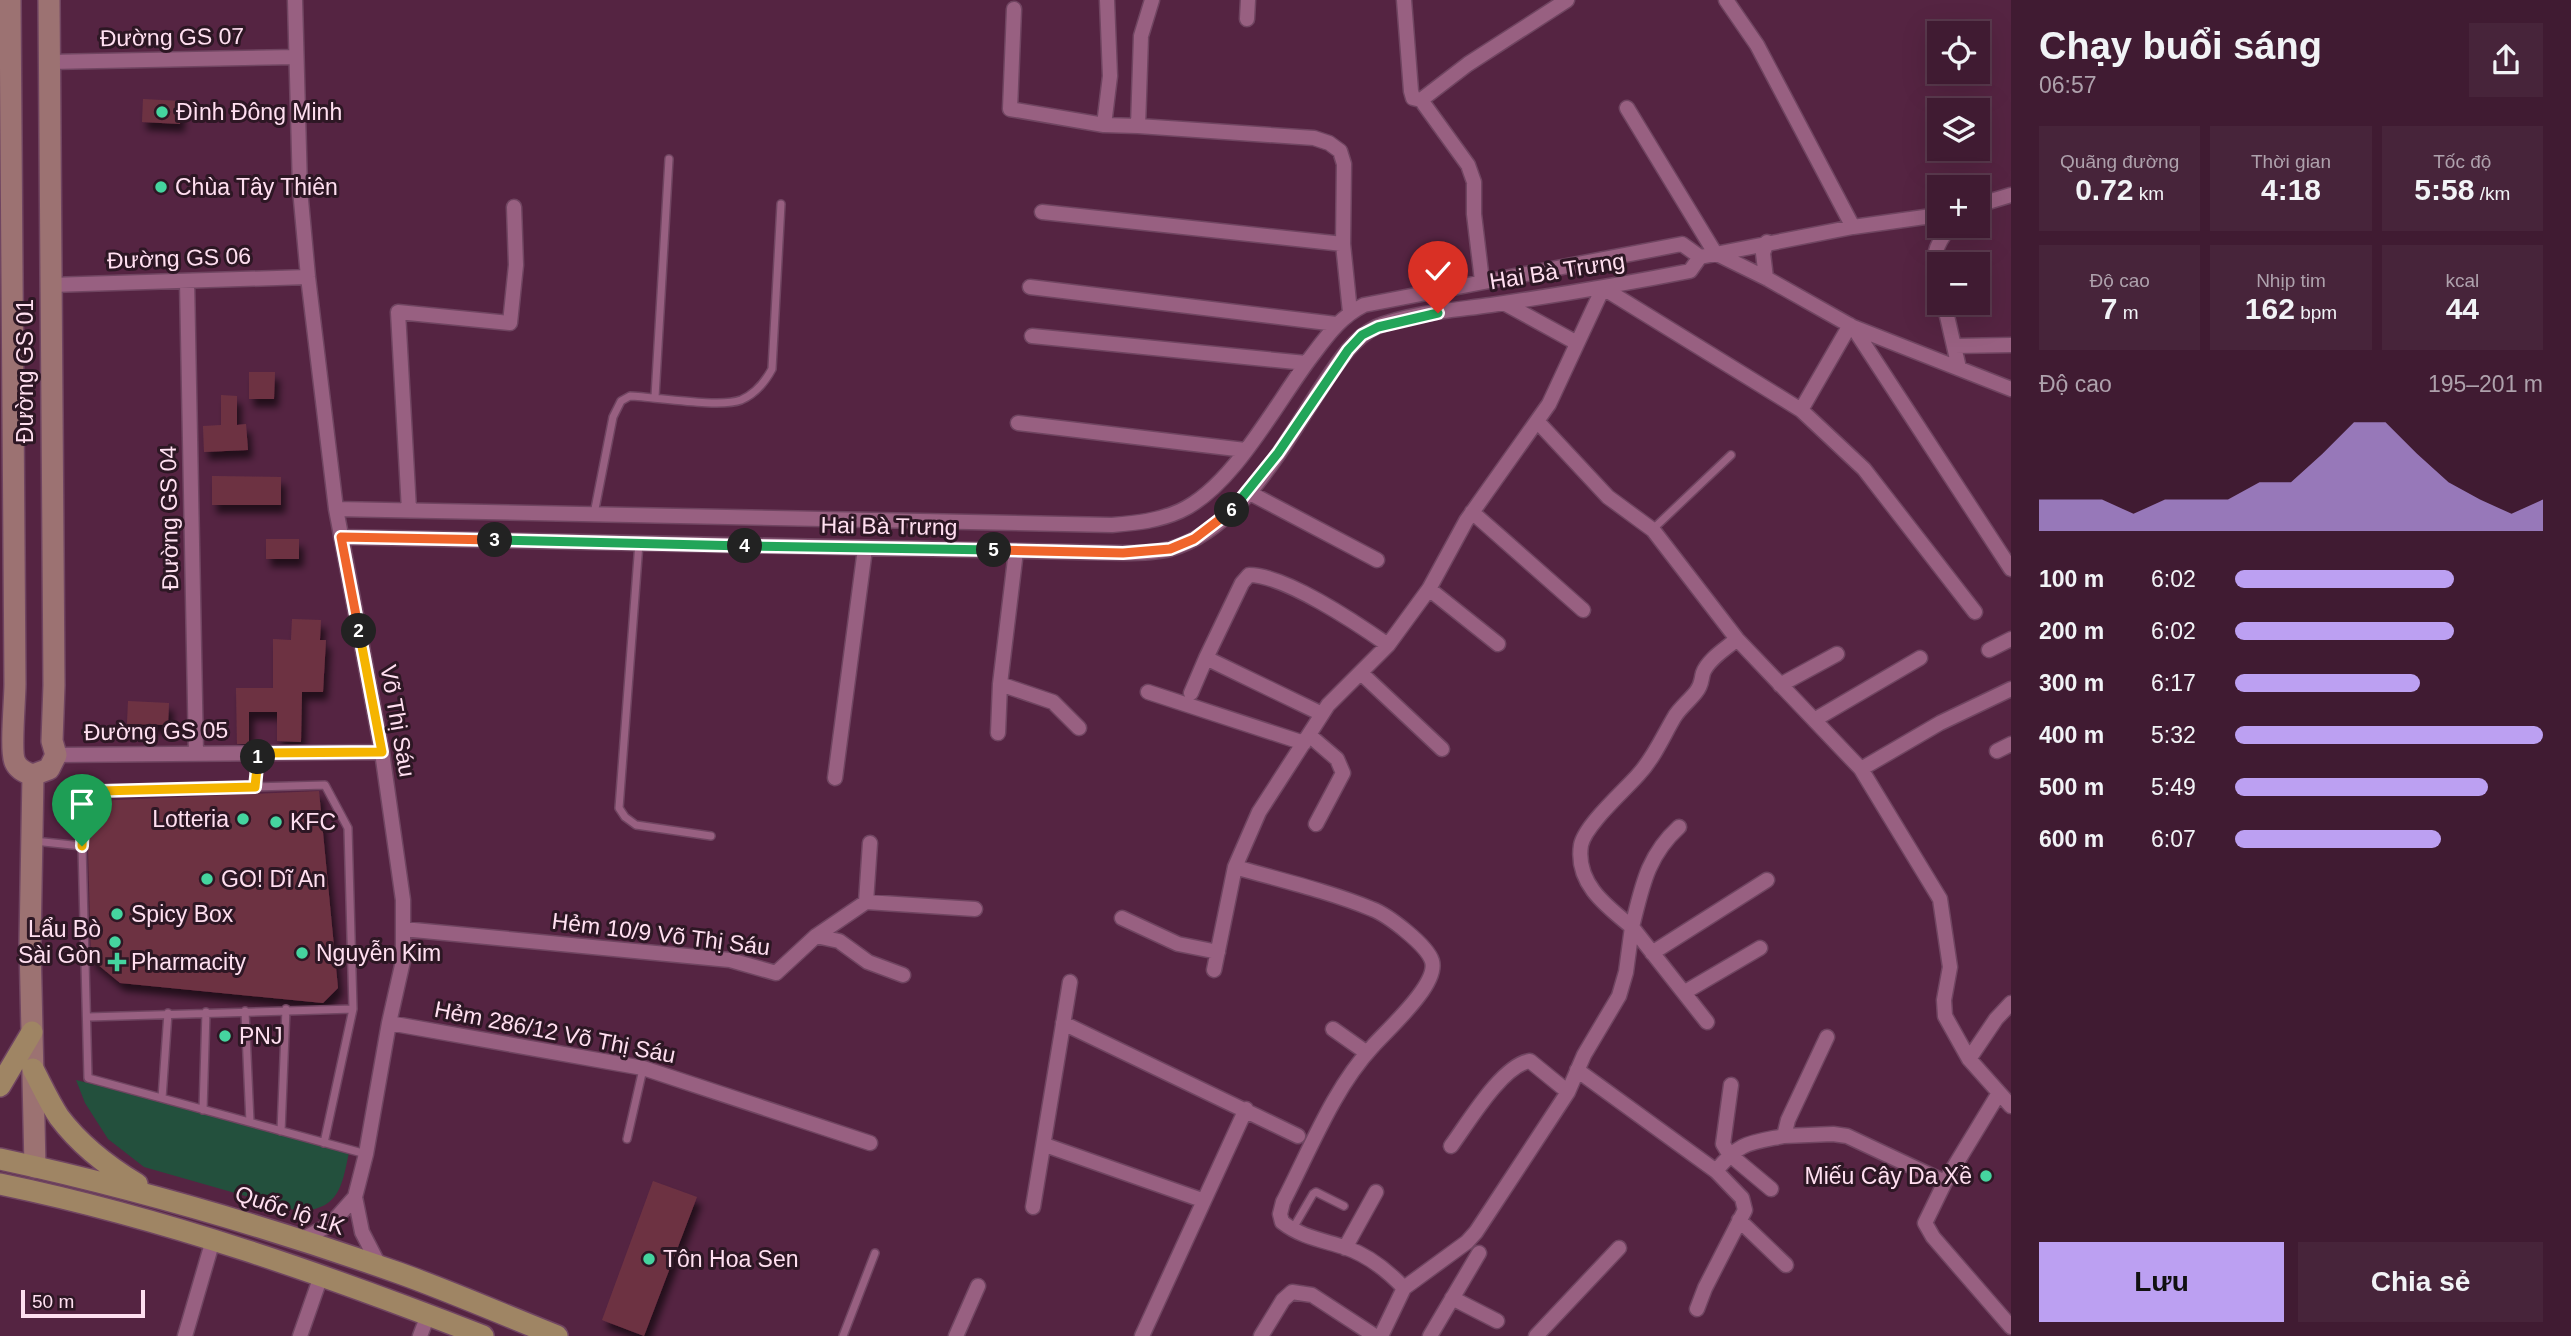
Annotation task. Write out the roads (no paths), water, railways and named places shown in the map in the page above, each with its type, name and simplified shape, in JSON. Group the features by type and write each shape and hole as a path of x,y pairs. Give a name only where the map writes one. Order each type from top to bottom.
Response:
{"main road":[{"path":"0,1086 32,1032"},
{"path":"33,1069 58,1116 83,1144 107,1166 167,1200"},
{"name":"Quốc lộ 1K","path":"0,1159 167,1200 301,1240 380,1267 557,1336"},
{"path":"35,1167 35,1192"},
{"path":"0,1184 213,1240 321,1276 482,1336"}],"street":[{"name":"Đường GS 01","path":"9,750 6,284 10,0"},
{"name":"Đường GS 01","path":"49,0 54,748"},
{"name":"Võ Thị Sáu","path":"295,0 300,189 308,277 336,509 382,752 403,900 403,961 366,1154 355,1197 362,1232 380,1267"},
{"path":"1104,125 1110,76 1107,0"},
{"path":"1138,126 1141,36 1152,0"},
{"path":"1247,19 1248,0"},
{"path":"1404,0 1413,98 1421,100 1468,165 1474,182 1474,214 1482,281"},
{"path":"1421,100 1468,64 1567,0"},
{"path":"1726,0 1757,45 1853,227"},
{"path":"1014,9 1010,109 1104,125 1314,138 1329,143 1340,151 1344,164 1343,244 1350,312"},
{"name":"Đường GS 07","path":"49,62 296,57"},
{"path":"1626,108 1715,253 1851,326 2011,389"},
{"path":"1990,201 2011,195"},
{"path":"409,510 398,312 510,323 516,265 514,207"},
{"path":"1042,212 1343,244"},
{"name":"Hai Bà Trưng","path":"341,537 1123,553 1170,549 1194,539 1234,509 1278,453 1334,369 1362,335 1378,327 1407,319 1603,288 1690,271 1700,257 1767,242 1927,217"},
{"path":"1766,278 1763,253 1767,242"},
{"name":"Hai Bà Trưng","path":"336,509 1112,525 1149,522 1180,511 1200,500 1228,472 1306,363 1336,324 1350,312 1378,300 1682,244 1700,257"},
{"name":"Đường GS 06","path":"51,285 308,277"},
{"name":"Đường GS 04","path":"187,281 196,754"},
{"path":"6,284 51,285"},
{"path":"1030,287 1336,324"},
{"path":"1214,970 1235,867 1259,812 1328,705 1388,645 1429,589 1472,512 1549,404 1603,288 1801,411 1864,469 1975,612"},
{"path":"1504,303 1577,343"},
{"path":"1947,315 1959,368"},
{"path":"1801,411 1851,326"},
{"path":"1851,326 2011,569"},
{"path":"1032,336 1306,363"},
{"path":"1955,346 2011,345"},
{"path":"1537,421 1608,496 1653,530 1737,639 1861,769 1940,899 1950,967 1944,1000 1945,1016 1969,1059 2011,1106"},
{"path":"1018,423 1245,450"},
{"path":"1248,492 1377,560"},
{"path":"1472,512 1583,610"},
{"path":"835,778 865,549"},
{"path":"998,733 1000,684 1016,551"},
{"path":"1191,693 1242,583 1249,575 1261,575 1280,581 1358,624 1388,645"},
{"path":"1429,589 1498,644"},
{"path":"1707,1022 1632,927 1599,900 1585,880 1581,842 1598,818 1640,774 1659,747 1677,713 1702,684 1703,671 1737,639"},
{"path":"1989,650 2011,639"},
{"path":"1780,685 1838,654"},
{"path":"1206,658 1322,714"},
{"path":"1814,720 1920,658"},
{"path":"1361,673 1442,749"},
{"path":"1000,684 1054,702 1079,728"},
{"path":"1861,769 1940,723 2011,689"},
{"path":"1148,692 1306,739 1337,759 1343,773 1316,824"},
{"path":"35,731 47,735 54,748 49,769 33,775 15,763 9,750 23,734 35,731"},
{"path":"1997,751 2011,744"},
{"name":"Đường GS 05","path":"54,748 196,754 382,752"},
{"path":"33,775 30,943 35,1167"},
{"path":"1381,1336 1404,1288 1476,1233 1568,1092 1577,1070 1619,996 1646,872 1664,840 1679,827"},
{"path":"870,843 866,902 975,909"},
{"path":"1235,867 1375,909 1408,933 1432,960 1433,972 1423,991 1367,1053 1340,1092 1283,1202 1280,1214 1282,1222 1292,1230 1345,1248 1378,1264 1404,1288"},
{"path":"1652,953 1767,880"},
{"name":"Hẻm 10/9 Võ Thị Sáu","path":"403,929 730,960 775,973 816,936 866,902"},
{"path":"1122,918 1178,944 1218,952"},
{"path":"816,936 839,941 868,962 904,975"},
{"path":"1685,992 1760,948"},
{"path":"1033,1207 1070,982"},
{"path":"1969,1059 1996,1019 2011,1003"},
{"name":"Hẻm 286/12 Võ Thị Sáu","path":"389,1023 643,1068 870,1143"},
{"path":"1063,1023 1298,1136"},
{"path":"1333,1029 1367,1053"},
{"path":"1784,1136 1788,1120 1827,1037"},
{"path":"1451,1146 1483,1101 1520,1062 1530,1060 1568,1092"},
{"path":"1577,1070 1717,1171 1742,1198 1745,1210 1697,1309"},
{"path":"1731,1085 1722,1141 1729,1154 1771,1189"},
{"path":"1999,1093 1945,1182 1926,1220 1925,1228 2011,1327"},
{"path":"1142,1336 1246,1109"},
{"path":"1717,1171 1729,1154 1748,1143 1784,1136 1833,1134 1847,1136 1945,1182"},
{"path":"1045,1145 1202,1200"},
{"path":"1345,1248 1376,1192"},
{"name":"Võ Thị Sáu","path":"301,1240 331,1224 355,1197"},
{"path":"1739,1220 1786,1265"},
{"path":"185,1336 213,1240"},
{"path":"1535,1336 1619,1248"},
{"path":"1430,1336 1479,1253"},
{"path":"300,1336 321,1276"},
{"path":"956,1336 978,1286"},
{"path":"1261,1336 1283,1300 1292,1292 1301,1292 1312,1295 1375,1336"},
{"path":"1452,1298 1497,1321"},
{"path":"420,1336 428,1315"},
{"path":"2002,1336 2011,1333"}],"lane":[{"path":"654,397 669,159"},
{"path":"594,514 613,417 621,401 630,396 739,401 754,392 766,380 772,369 781,204"},
{"path":"1653,530 1731,455"},
{"path":"639,543 619,808 625,817 636,825 711,836"},
{"path":"255,787 259,753"},
{"path":"324,1143 353,1009 348,828 325,785 100,791 84,801 82,846 88,1078 203,1110 250,1122 324,1143 366,1154"},
{"path":"32,840 82,846"},
{"path":"281,1131 286,1009"},
{"path":"88,1017 353,1009"},
{"path":"245,1011 250,1122"},
{"path":"203,1110 206,1012"},
{"path":"162,1098 168,1013"},
{"path":"627,1139 643,1068"},
{"path":"1292,1230 1313,1194 1317,1192 1344,1206"},
{"path":"843,1336 875,1253"}],"place":[{"name":"Đình Đông Minh","path":"162,112"},
{"name":"Chùa Tây Thiên","path":"161,187"},
{"name":"Lotteria","path":"243,819"},
{"name":"KFC","path":"276,822"},
{"name":"GO! Dĩ An","path":"207,879"},
{"name":"Spicy Box","path":"117,914"},
{"name":"Lẩu Bò Sài Gòn","path":"115,942"},
{"name":"Nguyễn Kim","path":"302,953"},
{"name":"Pharmacity","path":"117,962"},
{"name":"PNJ","path":"225,1036"},
{"name":"Miếu Cây Da Xề","path":"1986,1176"},
{"name":"Tôn Hoa Sen","path":"649,1259"}]}
